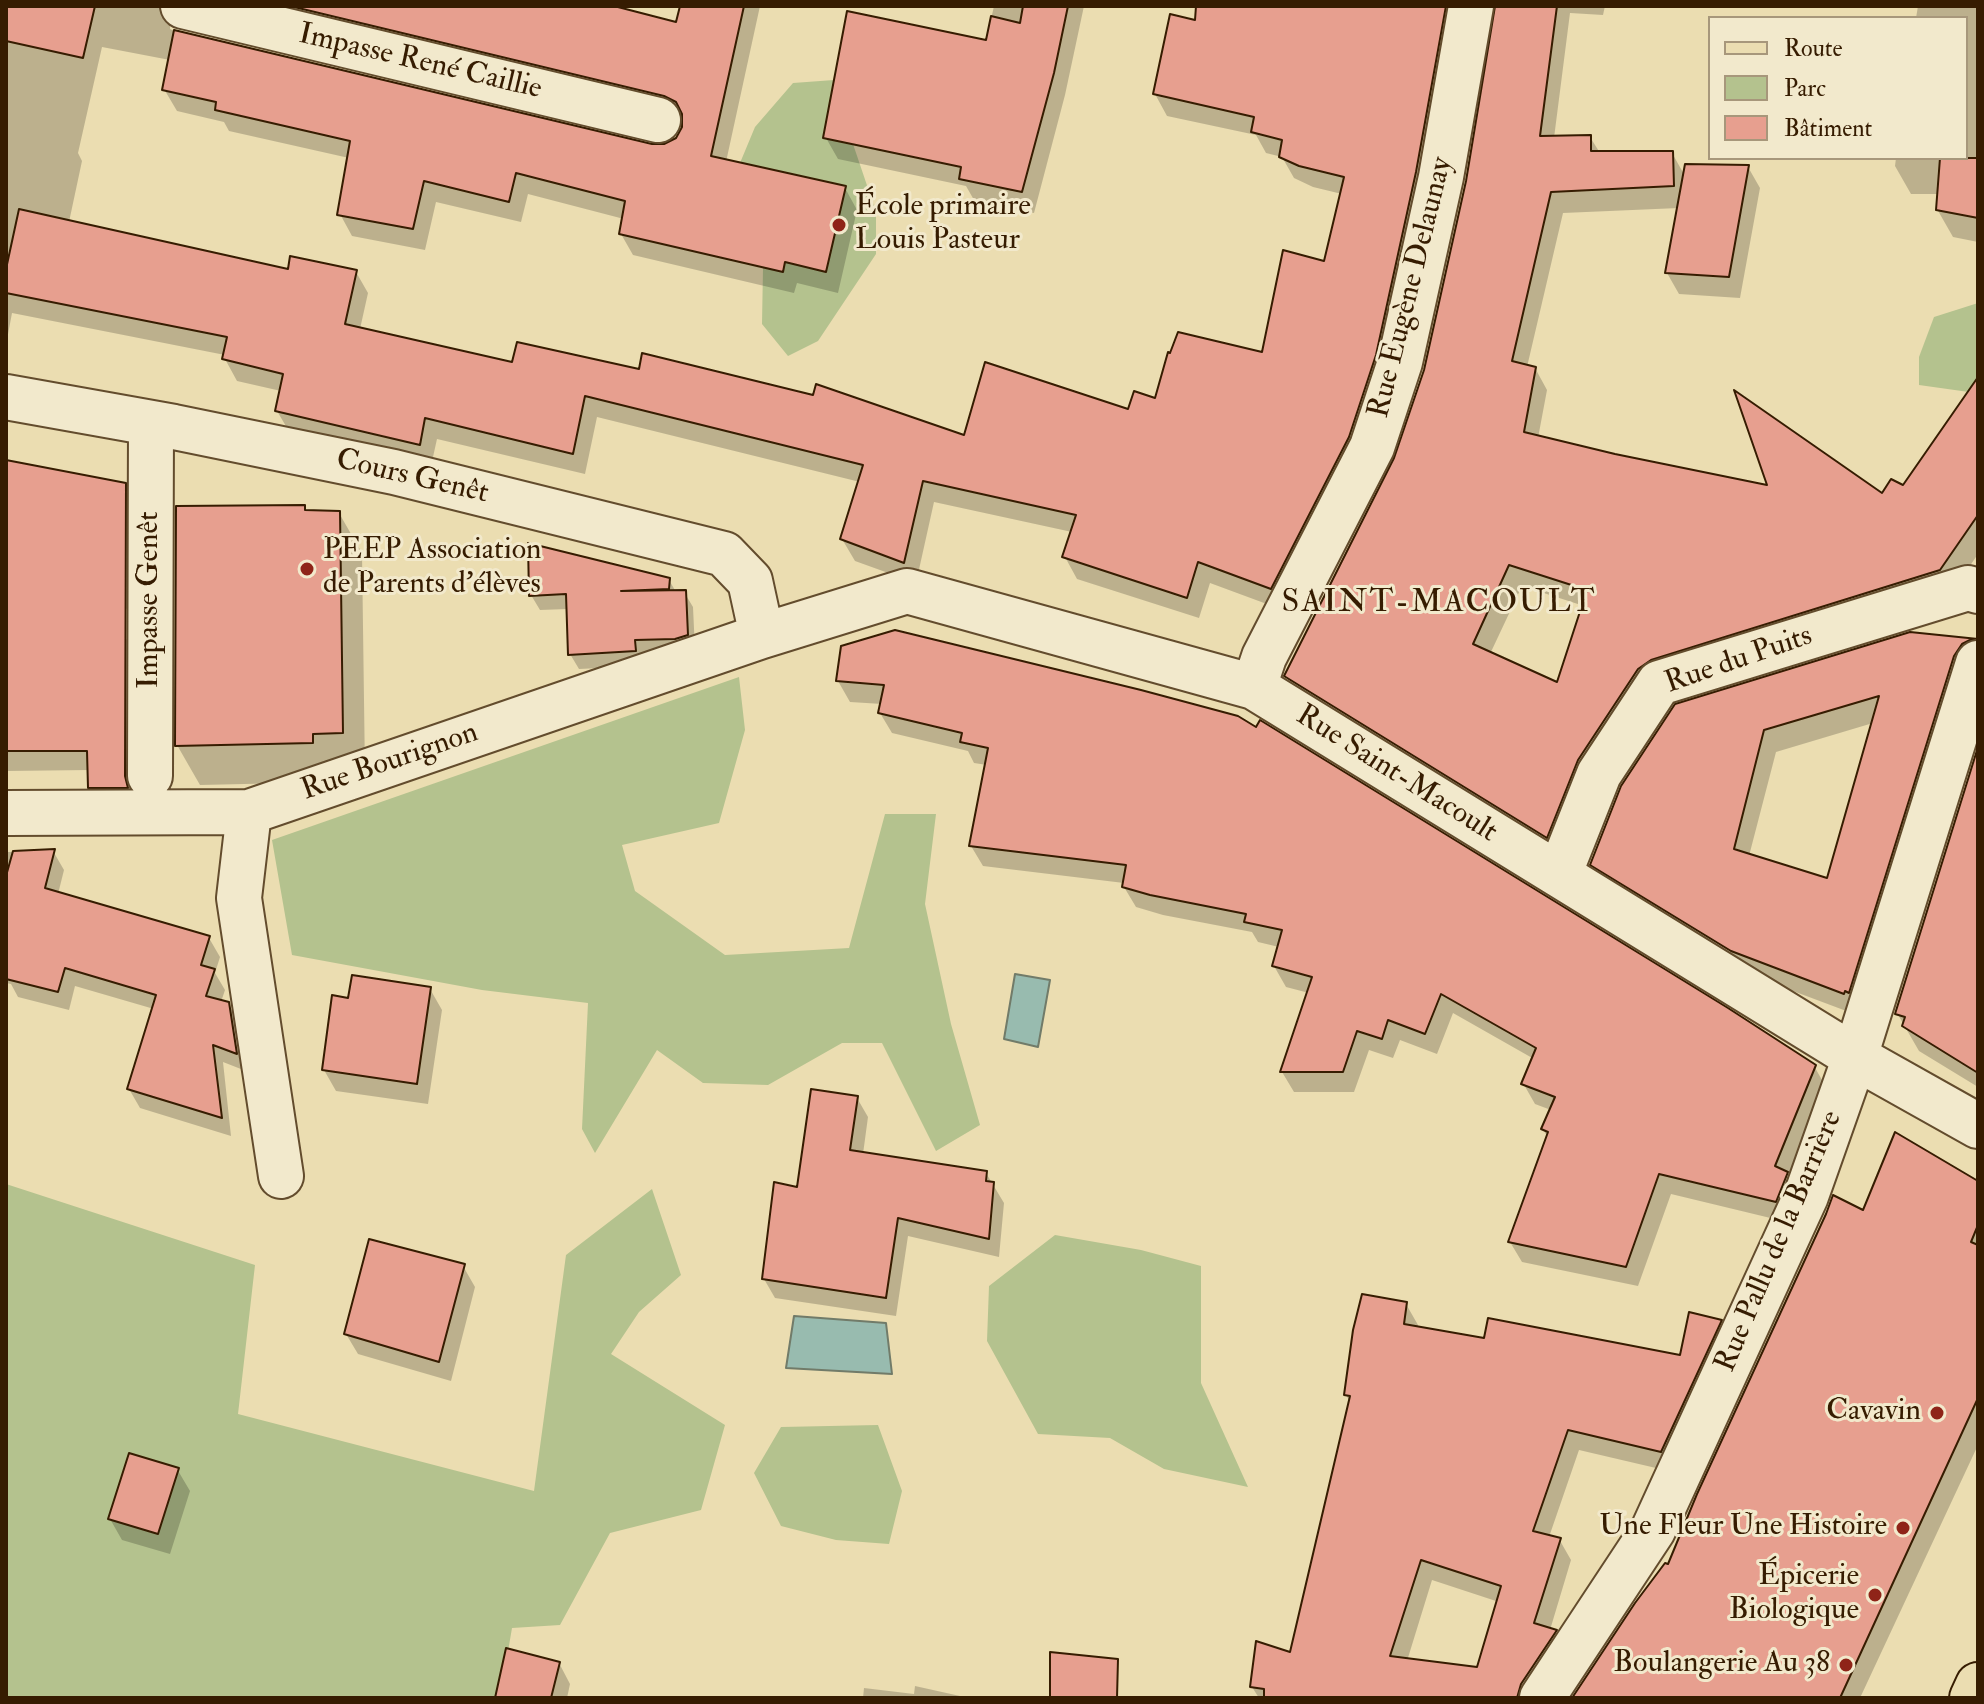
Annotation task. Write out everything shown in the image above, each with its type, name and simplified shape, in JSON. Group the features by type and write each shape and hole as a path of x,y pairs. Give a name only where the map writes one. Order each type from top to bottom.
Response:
{"main road":[{"path":"1972,1698 1978,1685"}],"street":[{"name":"Impasse René Caillie","path":"183,6 658,120"},
{"name":"Rue Eugène Delaunay","path":"1254,687 1264,657 1372,447 1400,362 1441,177 1471,6"},
{"name":"Cours Genêt","path":"6,397 394,472 724,554 750,581 762,636"},
{"name":"Impasse Genêt","path":"150,776 151,424"},
{"name":"Rue du Puits","path":"1559,875 1599,774 1659,683 1968,588 1978,591"},
{"name":"Rue Saint-Macoult","path":"762,636 907,591 1254,687 1855,1057 1978,1126"},
{"name":"Rue Bourignon","path":"6,813 249,812 762,636"},
{"name":"Rue Pallu de la Barrière","path":"1542,1698 1653,1530 1806,1196 1855,1057 1978,663"},
{"path":"249,812 239,898 281,1176"}],"green space":[{"path":"834,80 876,212 876,254 818,341 788,356 762,324 763,268 740,163 755,127 793,83"},
{"path":"1978,303 1976,393 1919,385 1919,357 1934,317"},
{"path":"739,677 745,730 719,823 622,845 635,891 725,955 849,948 885,814 936,814 925,904 951,1024 980,1125 936,1151 882,1043 842,1043 768,1085 703,1083 657,1050 595,1153 582,1129 588,1003 482,990 292,955 272,840"},
{"path":"6,1184 255,1265 238,1414 534,1491 566,1255 652,1189 681,1275 639,1312 611,1354 725,1425 701,1510 610,1533 560,1625 512,1628 500,1698 6,1698"},
{"path":"1055,1235 1141,1250 1201,1266 1201,1383 1248,1487 1164,1469 1110,1438 1038,1434 987,1341 989,1286"},
{"path":"878,1425 902,1491 889,1544 836,1540 781,1526 754,1473 781,1427"}],"water":[{"path":"1015,974 1050,980 1038,1047 1004,1039"},
{"path":"794,1316 886,1323 892,1374 786,1368"}],"building":[{"path":"6,6 95,6 83,58 6,41"},
{"path":"290,6 614,6 676,22 680,6 744,6 711,156 846,186 826,272 785,262 783,272 619,234 625,201 516,173 509,202 424,181 413,229 337,215 350,141 215,110 216,102 162,90 174,30 652,144 664,144 676,138 682,127 682,114 676,102 664,96"},
{"path":"1023,6 1068,6 1054,73 1022,192 959,179 961,167 823,138 847,11 986,40 991,16 1020,23"},
{"path":"1196,6 1446,6 1416,172 1376,355 1349,437 1271,589 1198,562 1187,598 1062,557 1076,515 923,481 904,563 840,539 863,465 585,396 573,454 425,418 420,445 275,411 283,374 222,359 227,337 6,293 6,269 19,209 288,269 290,256 357,270 345,324 512,362 517,342 639,369 642,353 813,395 816,384 964,435 985,362 1128,409 1134,391 1155,398 1168,352 1178,332 1262,352 1283,250 1324,261 1344,177 1299,166 1279,157 1282,140 1251,132 1254,117 1153,94 1170,14 1195,20"},
{"path":"1495,6 1557,6 1540,136 1591,135 1591,151 1673,151 1674,186 1551,192 1512,361 1536,367 1524,432 1767,485 1734,390 1882,493 1891,479 1903,485 1978,377 1978,515 1940,570 1651,660 1638,669 1578,760 1547,838 1284,676 1394,458 1424,370 1466,181","holes":["1509,565 1587,590 1557,682 1473,644"]},
{"path":"1978,158 1978,218 1936,210 1940,160"},
{"path":"1685,164 1749,165 1729,277 1665,273"},
{"path":"6,460 126,483 125,776 128,788 88,788 87,751 6,751"},
{"path":"305,505 305,510 340,511 343,733 313,734 313,743 175,746 176,506"},
{"path":"528,543 670,578 669,589 621,591 686,590 688,635 675,639 635,640 636,651 568,655 566,594 529,596"},
{"path":"895,630 1238,716 1256,727 1260,720 1816,1065 1775,1166 1788,1172 1776,1202 1659,1174 1626,1267 1508,1242 1548,1132 1541,1129 1555,1097 1521,1084 1536,1048 1441,994 1425,1034 1388,1020 1382,1039 1357,1031 1343,1072 1280,1072 1312,977 1272,966 1282,930 1244,922 1246,914 1122,887 1126,865 969,846 988,748 960,742 962,733 878,713 884,685 836,681 841,646"},
{"path":"1910,632 1978,639 1962,644 1954,656 1849,993 1845,991 1844,994 1731,951 1590,865 1621,786 1675,704","holes":["1879,696 1827,878 1734,849 1764,730"]},
{"path":"1978,747 1978,1073 1902,1026 1905,1017 1895,1014"},
{"path":"55,849 45,888 210,936 201,965 215,969 206,996 229,1002 237,1054 213,1045 222,1118 127,1089 156,995 65,968 58,992 6,979 6,876 13,851"},
{"path":"352,975 431,987 417,1084 322,1070 332,995 348,998"},
{"path":"811,1089 858,1096 850,1150 987,1171 986,1181 994,1182 989,1239 898,1218 886,1298 762,1279 774,1182 797,1187"},
{"path":"1895,1132 1978,1181 1978,1225 1971,1242 1978,1245 1978,1398 1840,1698 1572,1698 1635,1603 1665,1563 1668,1564 1833,1195 1863,1210"},
{"path":"369,1239 465,1264 439,1362 344,1334"},
{"path":"1362,1294 1407,1302 1404,1324 1484,1338 1488,1318 1680,1355 1689,1312 1722,1320 1661,1452 1568,1430 1533,1531 1561,1538 1534,1623 1557,1630 1521,1684 1517,1698 1264,1698 1264,1689 1250,1687 1256,1641 1290,1652 1350,1396 1344,1395 1353,1330","holes":["1421,1560 1501,1586 1477,1667 1390,1656"]},
{"path":"129,1453 179,1468 158,1534 108,1519"},
{"path":"506,1648 560,1662 551,1698 495,1698"},
{"path":"1050,1652 1118,1659 1117,1698 1050,1698"}],"place":[{"name":"École primaire Louis Pasteur","path":"839,225"},
{"name":"PEEP Association de Parents d'élèves","path":"307,569"},
{"name":"Cavavin","path":"1937,1413"},
{"name":"Une Fleur Une Histoire","path":"1903,1528"},
{"name":"Épicerie Biologique","path":"1875,1595"},
{"name":"Boulangerie Au 38","path":"1846,1665"}],"district":[{"name":"SAINT-MACOULT","path":"1439,604"}]}
